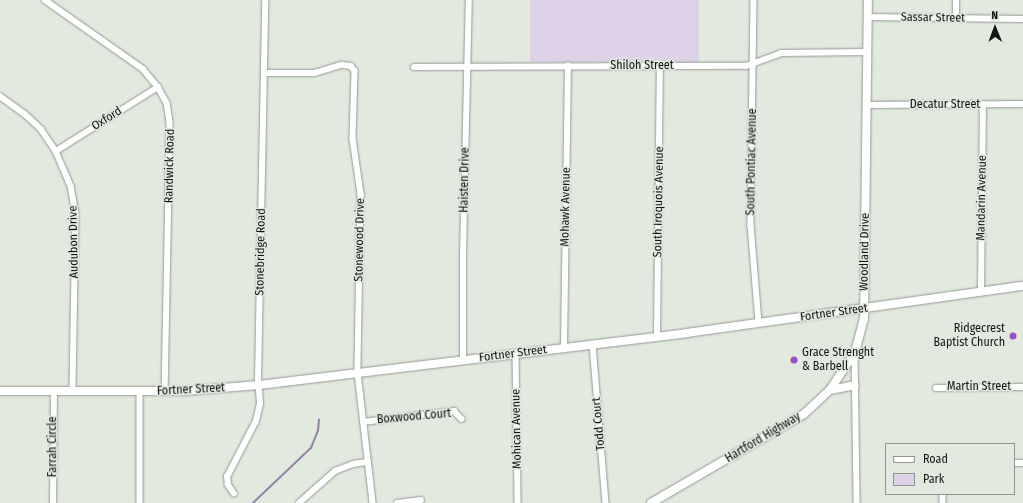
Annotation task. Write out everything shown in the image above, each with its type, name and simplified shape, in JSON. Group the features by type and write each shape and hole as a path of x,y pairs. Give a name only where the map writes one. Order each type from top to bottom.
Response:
{"street":[{"name":"Randwick Road","path":"45,0 143,69 158,87 167,103 170,121 165,392"},
{"name":"Stonebridge Road","path":"234,494 228,485 227,477 256,421 260,403 259,385 265,0"},
{"name":"Haisten Drive","path":"463,360 469,0"},
{"name":"South Pontiac Avenue","path":"754,0 751,225 759,323"},
{"name":"Woodland Drive","path":"857,503 855,385 856,352 864,319 868,0"},
{"path":"956,0 956,18"},
{"name":"Sassar Street","path":"868,17 1023,18"},
{"name":"Shiloh Street","path":"414,67 746,66 780,53 868,52"},
{"name":"Stonewood Drive","path":"264,73 315,72 342,65 351,66 355,71 353,139 361,194 358,373 373,503"},
{"name":"Mohawk Avenue","path":"564,348 568,66"},
{"name":"South Iroquois Avenue","path":"657,337 660,66"},
{"name":"Oxford","path":"56,151 158,87"},
{"name":"Audubon Drive","path":"0,96 15,105 34,122 56,151 71,186 76,215 73,391"},
{"name":"Decatur Street","path":"867,105 1023,104"},
{"name":"Mandarin Avenue","path":"981,291 983,105"},
{"name":"Fortner Street","path":"0,391 165,392 259,385 657,337 1023,286"},
{"name":"Todd Court","path":"593,345 606,503"},
{"name":"Hartford Highway","path":"651,503 789,424 814,406 830,390 856,352"},
{"name":"Mohican Avenue","path":"516,354 518,503"},
{"path":"830,390 855,385"},
{"name":"Martin Street","path":"936,388 1023,387"},
{"name":"Farrah Circle","path":"53,503 54,391"},
{"path":"140,392 140,503"},
{"name":"Boxwood Court","path":"363,422 454,411 462,418"},
{"path":"299,503 335,471 353,464 368,462"},
{"path":"397,503 421,500"}],"green space":[{"path":"530,0 699,0 699,62 530,62"}],"waterway":[{"path":"253,503 311,448 318,431 319,420"}],"place":[{"name":"Ridgecrest Baptist Church","path":"1013,336"},
{"name":"Grace Strenght & Barbell","path":"794,360"}]}
